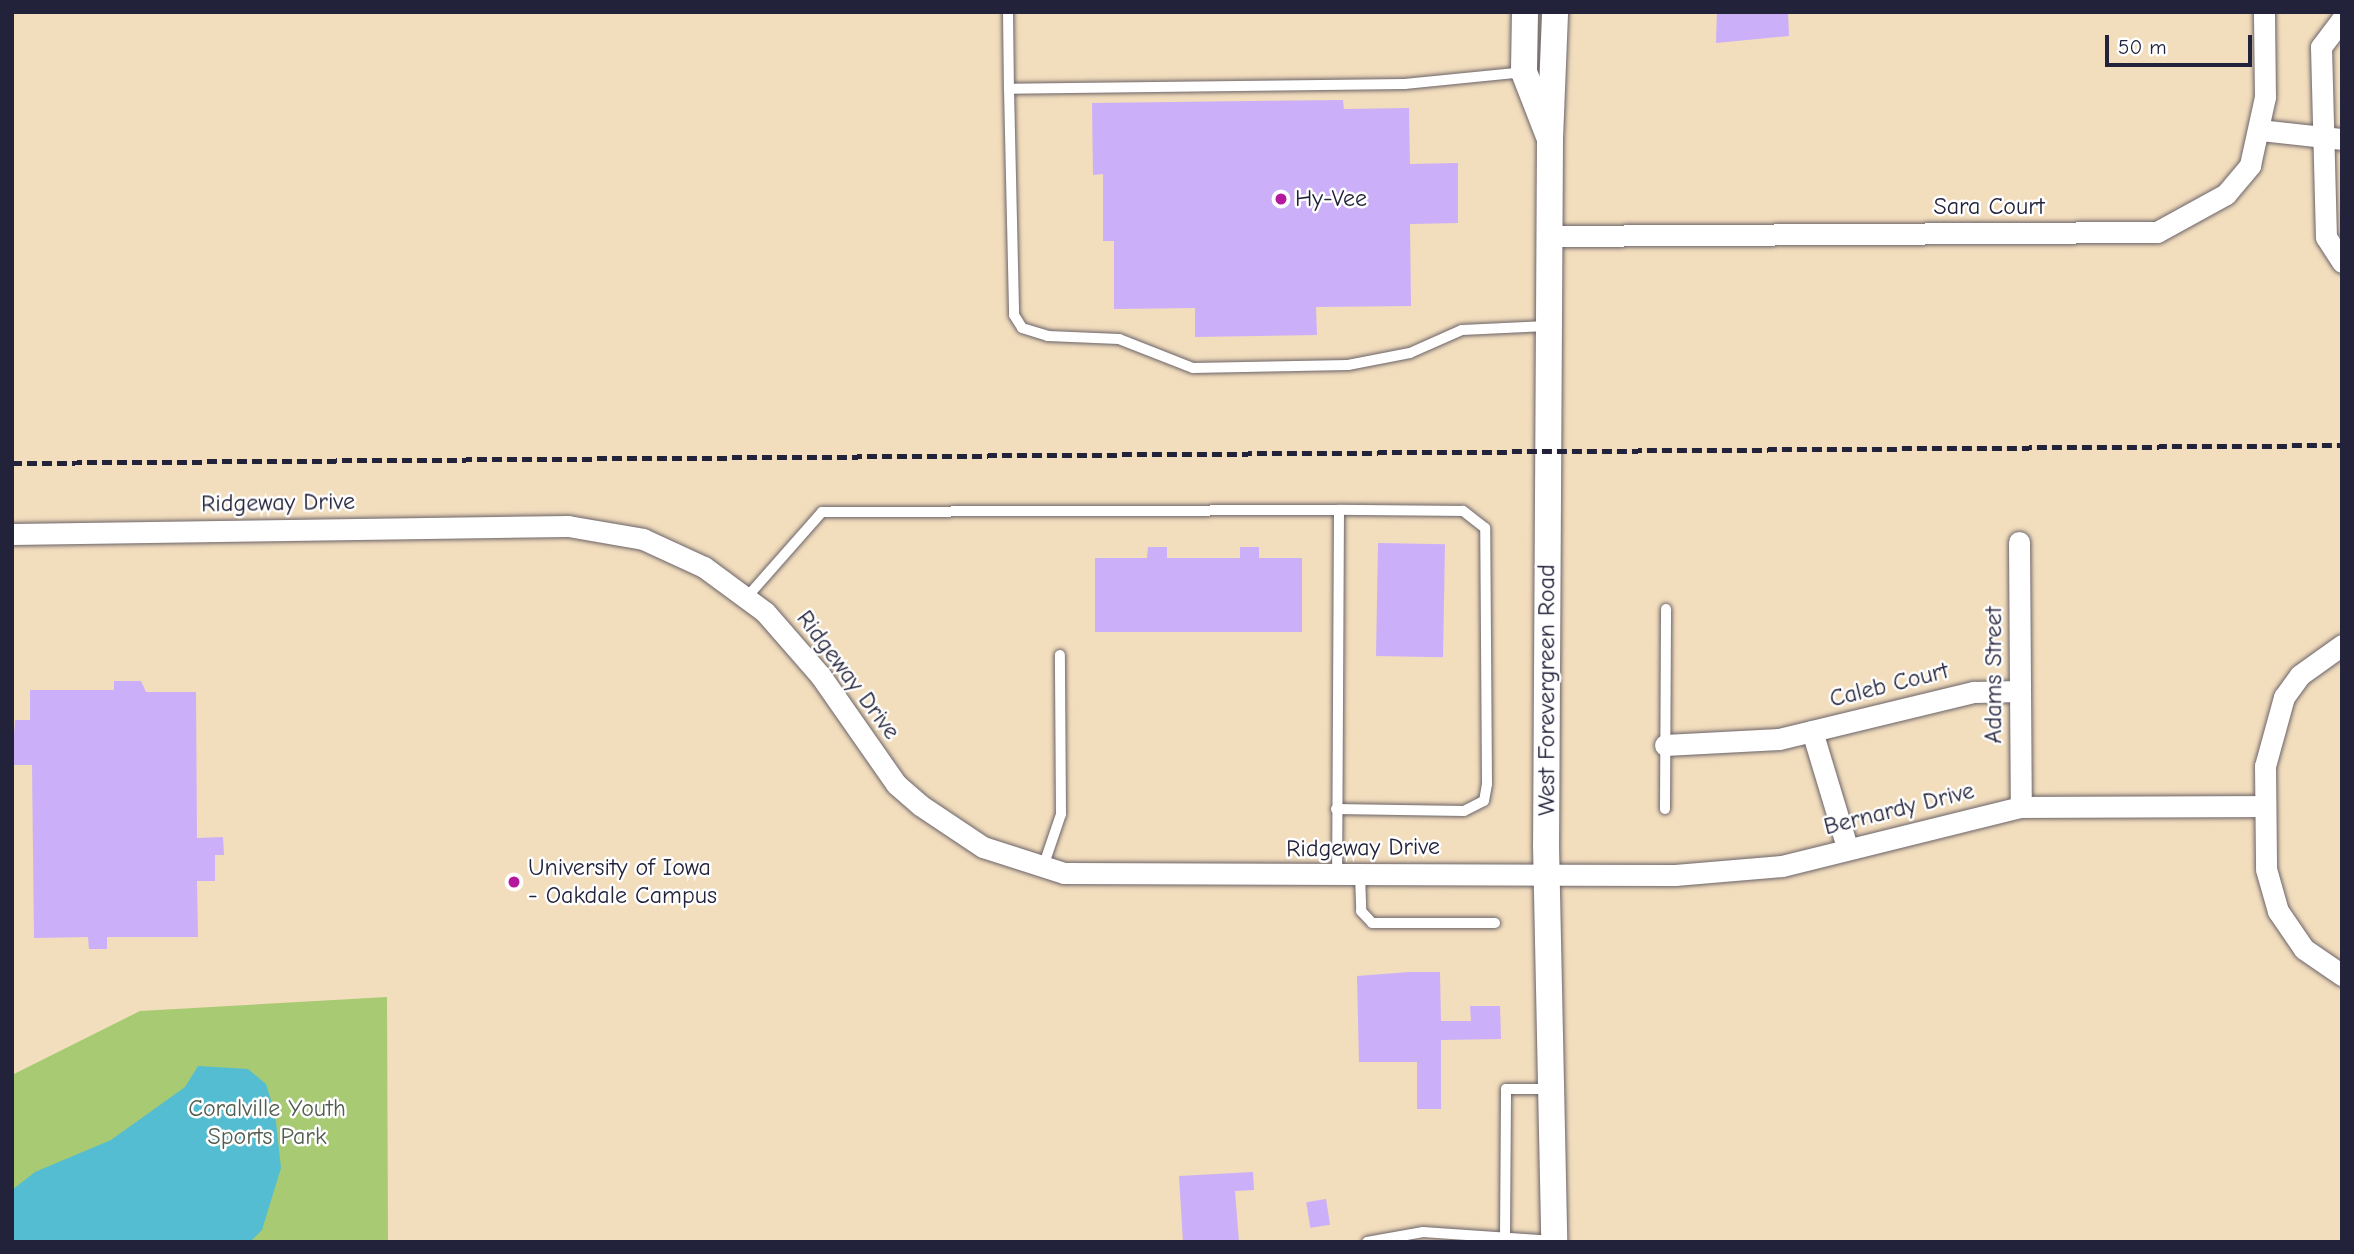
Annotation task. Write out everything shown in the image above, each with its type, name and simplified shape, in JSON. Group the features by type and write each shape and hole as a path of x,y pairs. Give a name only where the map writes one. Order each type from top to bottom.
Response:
{"street":[{"name":"West Forevergreen Road","path":"1525,12 1524,72 1550,139"},
{"name":"West Forevergreen Road","path":"1554,1241 1553,1089 1546,872 1550,139 1555,72 1555,12"},
{"name":"Sara Court","path":"1549,236 2157,232 2226,194 2250,165 2260,130 2264,12"},
{"path":"2342,19 2321,47 2332,139 2326,237 2342,262"},
{"path":"2260,130 2332,139"},
{"name":"Ridgeway Drive","path":"12,534 568,526 642,539 705,567 747,597 791,638 896,784 983,847 1043,867 1110,877 1546,872"},
{"name":"Adams Street","path":"2019,542 2021,807"},
{"path":"2342,645 2300,675 2274,717 2265,806 2266,869 2278,911 2304,949 2342,975"},
{"name":"Caleb Court","path":"1665,745 1779,739 1974,692 2020,691"},
{"name":"Caleb Court","path":"1812,731 1847,847"},
{"name":"Bernardy Drive","path":"1546,872 1675,875 1782,866 1847,847 2021,807 2265,806"}],"lane":[{"path":"1008,12 1014,315 1022,328 1119,339 1193,368 1348,365 1410,353 1462,330 1549,326"},
{"path":"1009,89 1405,84 1524,72 1555,72"},
{"path":"1337,874 1339,510"},
{"path":"747,597 822,512 1463,511 1485,528 1487,783 1484,801 1464,811 1336,809"},
{"path":"1665,809 1666,609"},
{"path":"1043,867 1061,814 1060,655"},
{"path":"1360,874 1361,911 1372,923 1495,923"},
{"path":"1505,1237 1506,1089 1553,1089"},
{"path":"1367,1242 1423,1232 1554,1241"}],"green space":[{"name":"Coralville Youth Sports Park","path":"387,997 388,1242 12,1242 12,1075 140,1011"}],"water":[{"path":"198,1066 248,1069 266,1084 275,1113 281,1168 262,1230 250,1242 12,1242 12,1190 35,1172 111,1140 185,1087"}],"building":[{"path":"1717,12 1788,12 1789,36 1716,43"},
{"name":"Hy-Vee","path":"1343,100 1344,109 1409,108 1410,164 1458,163 1458,223 1410,224 1411,306 1316,307 1317,335 1195,337 1195,308 1114,309 1114,241 1103,241 1103,174 1093,175 1092,103"},
{"path":"1378,543 1445,544 1443,657 1376,656"},
{"path":"1148,547 1167,547 1167,558 1240,558 1240,547 1259,547 1259,558 1302,558 1302,632 1095,632 1095,558 1147,558"},
{"path":"114,681 141,681 146,692 196,692 197,838 223,837 224,855 215,855 215,881 197,881 198,937 107,937 107,949 89,949 88,937 34,938 32,765 12,765 15,720 30,720 30,690 114,690"},
{"path":"1440,972 1441,1021 1471,1021 1470,1006 1500,1006 1501,1039 1441,1040 1441,1109 1417,1109 1417,1062 1359,1062 1357,976"},
{"path":"1253,1172 1254,1190 1235,1191 1239,1242 1183,1242 1179,1176"},
{"path":"1326,1199 1330,1225 1310,1228 1306,1202"}],"railway":[{"path":"12,463 2342,445"}],"place":[{"name":"Hy-Vee","path":"1281,199"},
{"name":"University of Iowa - Oakdale Campus","path":"514,882"}]}
